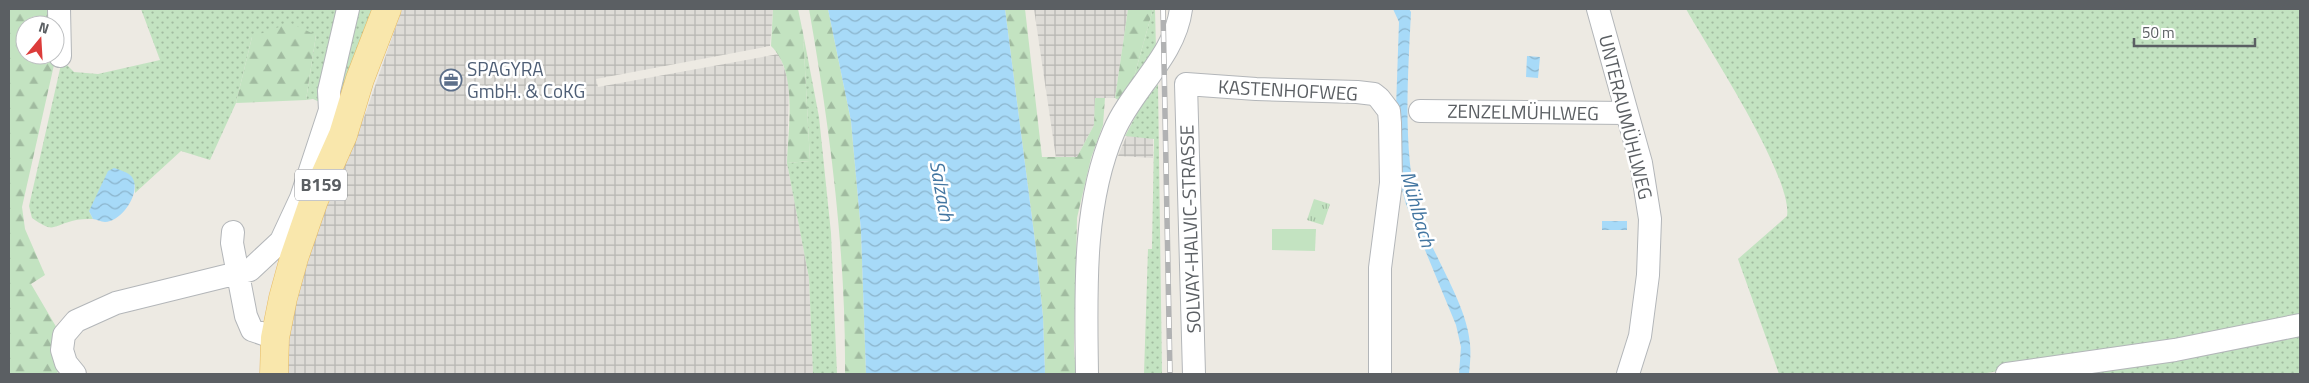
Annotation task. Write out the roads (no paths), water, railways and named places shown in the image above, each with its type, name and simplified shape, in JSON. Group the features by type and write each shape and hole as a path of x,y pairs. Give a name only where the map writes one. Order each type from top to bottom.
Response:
{"main road":[{"name":"B159","path":"274,374 275,338 294,258 314,200 343,135 360,78 387,9"}],"street":[{"path":"76,374 66,363 62,350 64,335 76,321 116,303 250,270 280,241 301,198 330,110 329,91 348,9"},
{"path":"1087,374 1086,323 1090,242 1096,185 1115,128 1175,33 1182,9"},
{"name":"UNTERAUMÜHLWEG","path":"1598,9 1641,163 1650,219 1648,275 1640,336 1628,374"},
{"name":"SOLVAY-HALVIC-STRASSE","path":"1186,84 1194,374"},
{"name":"KASTENHOFWEG","path":"1186,84 1357,92 1374,94 1383,102 1389,112 1392,169 1381,260 1380,374"},
{"path":"330,110 343,135"},
{"name":"ZENZELMÜHLWEG","path":"1420,111 1627,113"},
{"path":"233,232 232,243 236,272 246,316 252,330 275,338"},
{"path":"2006,374 2175,350 2300,325"}],"water":[{"name":"Salzach","path":"828,9 1005,9 1036,249 1043,317 1045,374 866,374 861,231 851,121"},
{"name":"Mühlbach","path":"1393,9 1409,9 1411,12 1408,140 1414,190 1425,229 1456,295 1467,328 1470,348 1469,374 1459,374 1461,347 1456,325 1406,204 1399,179 1396,108 1399,22"},
{"path":"1527,56 1540,57 1538,78 1526,77"},
{"path":"114,168 126,172 132,177 134,190 132,198 124,212 111,221 103,222 93,219 89,211 108,171"},
{"path":"1602,221 1627,221 1627,230 1602,230"}],"railway":[{"path":"1163,9 1170,374"}],"place":[{"name":"SPAGYRA GmbH. & CoKG","path":"451,80"}]}
